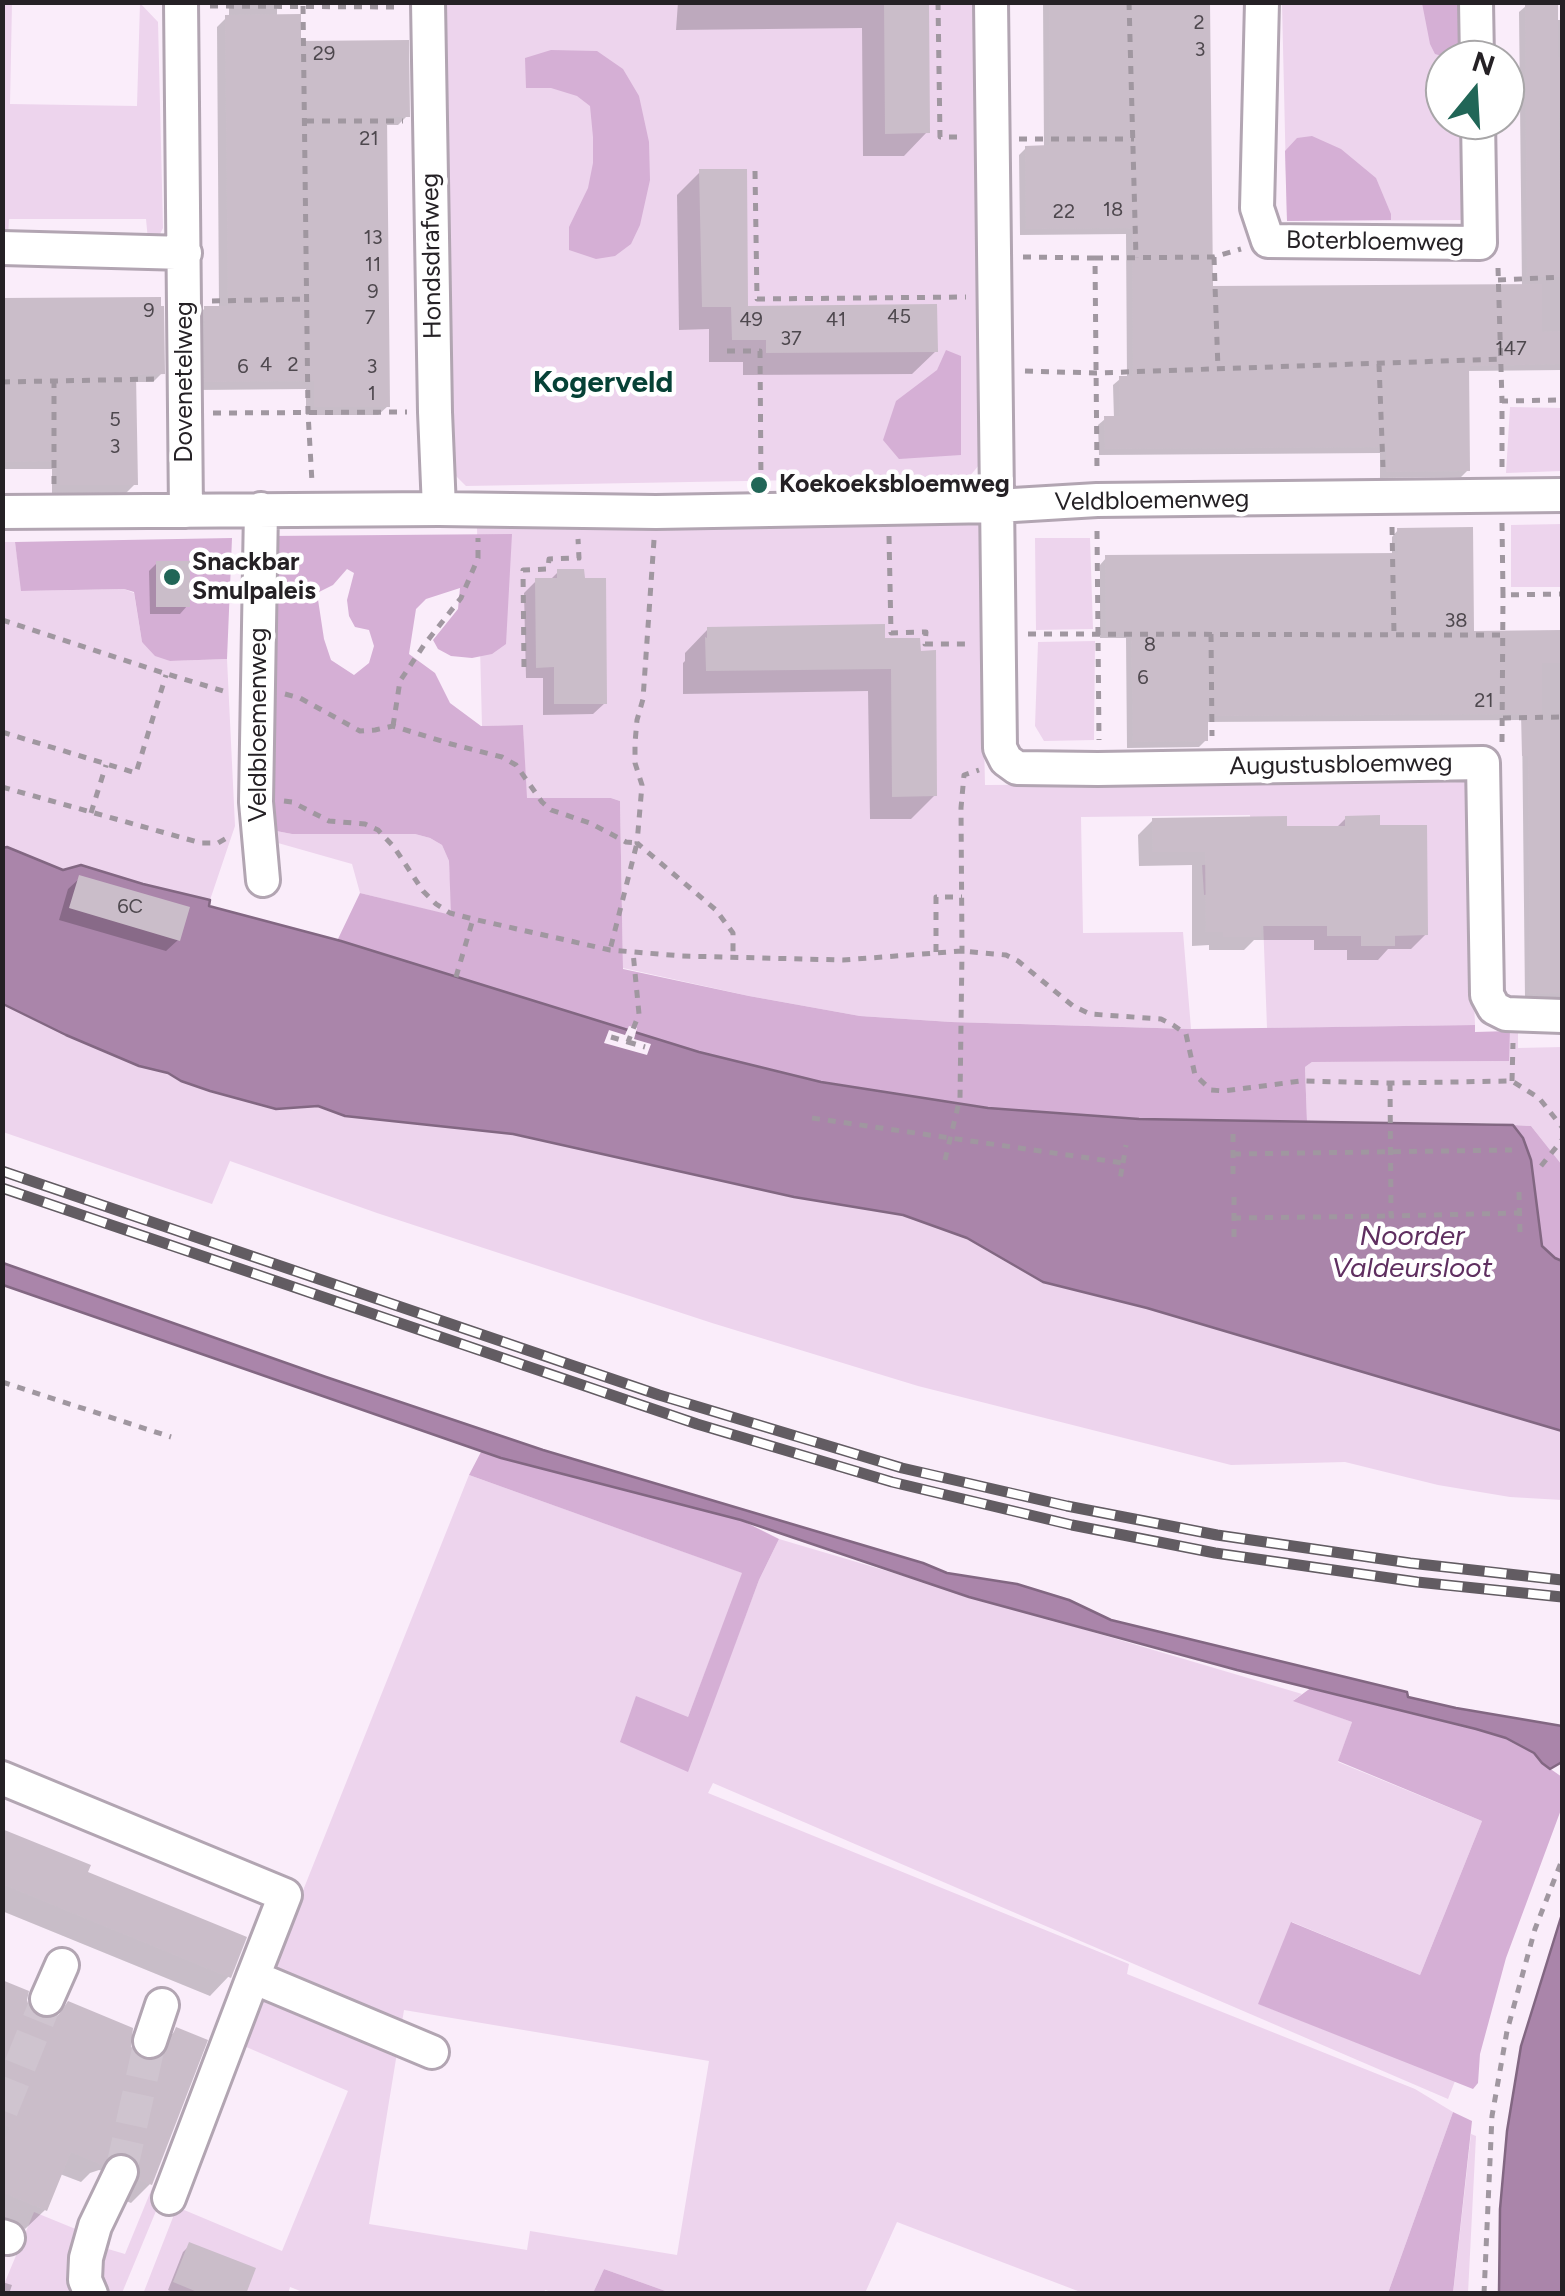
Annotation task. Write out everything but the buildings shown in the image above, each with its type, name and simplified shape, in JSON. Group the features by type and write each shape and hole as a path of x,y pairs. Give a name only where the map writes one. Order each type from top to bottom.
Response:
{"street":[{"path":"991,2 1000,748 1006,760"},
{"name":"Boterbloemweg","path":"1262,2 1257,208 1268,241 1480,243 1478,140"},
{"path":"1476,2 1476,40"},
{"name":"Dovenetelweg","path":"182,4 186,510"},
{"name":"Hondsdrafweg","path":"428,5 439,509"},
{"path":"2,248 186,252"},
{"name":"Veldbloemenweg","path":"2,512 656,512 997,506 1097,500 1562,496"},
{"name":"Veldbloemenweg","path":"261,510 257,815 262,880"},
{"name":"Augustusbloemweg","path":"1006,760 1018,768 1483,763 1487,995 1494,1008 1514,1015"},
{"path":"1514,1015 1562,1016"},
{"path":"2,1778 285,1895 169,2198"},
{"path":"47,1999 62,1965"},
{"path":"253,1977 432,2052"},
{"path":"150,2041 162,2005"},
{"path":"91,2294 86,2280 86,2258 121,2172"}],"path":[{"path":"938,2 940,136 1134,139"},
{"path":"1129,2 1136,258"},
{"path":"182,4 428,5"},
{"path":"308,5 308,413 314,510"},
{"path":"306,121 430,121"},
{"path":"754,171 757,298 996,297"},
{"path":"1095,258 1214,257 1268,241"},
{"path":"1480,243 1498,258 1502,401 1501,760 1483,763"},
{"path":"1214,257 1218,369"},
{"path":"1498,280 1562,277"},
{"path":"184,302 307,300"},
{"path":"727,351 760,350 762,510"},
{"path":"997,370 1096,373 1500,360"},
{"path":"2,382 185,378"},
{"path":"54,382 54,511"},
{"path":"1502,401 1562,400"},
{"path":"185,414 435,412"},
{"path":"888,508 892,633 926,632 926,644 1210,634 1501,635"},
{"path":"393,726 400,681 470,580 478,558 476,510"},
{"path":"524,667 524,570 548,569 549,559 579,558 578,511"},
{"path":"610,950 637,843 642,785 635,763 635,743 643,699 656,512"},
{"path":"1503,595 1562,594"},
{"path":"2,620 223,692 258,691 300,698 360,730 393,726 502,757 516,764 551,810 590,823 626,842 637,843 716,910 733,933 733,958"},
{"path":"1210,634 1212,766"},
{"path":"2,732 136,773 167,674"},
{"path":"1503,718 1562,717"},
{"path":"945,1160 960,1098 964,776 1006,760"},
{"path":"91,813 106,765"},
{"path":"2,787 200,843 218,843 248,826 257,815 292,802 329,821 364,824 378,830 423,890 450,913 610,950 842,960 962,951 1006,955 1073,1006 1090,1014 1161,1019 1173,1025 1186,1034 1196,1075 1211,1090 1301,1081 1512,1081 1539,1098 1562,1126"},
{"path":"936,952 936,897 962,897"},
{"path":"456,977 472,919"},
{"path":"628,1042 639,1014 633,952"},
{"path":"1512,1081 1514,1015"},
{"path":"611,1036 646,1047"},
{"path":"1390,1083 1391,1216"},
{"path":"812,1118 1123,1163"},
{"path":"1233,1134 1233,1175"},
{"path":"1541,1166 1562,1140"},
{"path":"1119,1184 1126,1145"},
{"path":"1234,1154 1512,1150"},
{"path":"1519,1192 1520,1232"},
{"path":"1234,1197 1234,1238"},
{"path":"1233,1218 1518,1212"},
{"path":"2,1382 170,1437"},
{"path":"1484,2294 1492,2116 1506,2031 1535,1928 1562,1860"}],"shaded area":[{"path":"12,3 10,104 137,106 140,3 158,22 163,228 158,238 148,240 146,219 9,219 8,238 3,237 3,4"},
{"path":"444,3 977,3 985,458 969,477 466,486 452,472 448,396"},
{"path":"1282,3 1460,3 1461,40 1425,40 1425,140 1464,140 1466,220 1287,221"},
{"path":"1422,3 1460,3 1461,40 1429,40"},
{"path":"551,50 597,51 623,69 639,96 649,142 650,180 640,225 631,244 615,256 596,259 569,250 569,227 588,188 593,137 590,106 577,96 551,88 526,88 525,58"},
{"path":"1312,136 1341,149 1376,178 1391,220 1287,221 1285,151 1297,138"},
{"path":"946,350 961,356 961,455 899,459 883,440 896,401 937,370"},
{"path":"1510,407 1562,408 1562,471 1506,473"},
{"path":"979,520 985,785 1466,782 1475,1025 1267,1028 1262,893 1204,895 1202,865 1261,861 1252,847 1250,815 1081,817 1083,933 1183,932 1191,1029 860,1016 623,968 620,801 526,798 523,725 482,726 477,528"},
{"path":"1562,524 1562,587 1511,587 1511,525"},
{"path":"512,534 506,644 492,654 472,658 451,656 438,649 433,640 458,609 460,588 426,599 416,609 409,654 435,673 450,703 481,726 523,725 527,798 620,801 623,969 860,1016 951,1022 1191,1029 1475,1025 1475,1032 1510,1031 1509,1061 1312,1062 1305,1067 1307,1122 1139,1119 988,1108 821,1082 699,1052 337,941 360,893 451,915 449,861 442,845 415,834 292,834 271,830 268,536","holes":["347,569 354,573 347,600 349,616 355,627 369,630 374,646 369,663 354,675 331,660 317,593 333,585"]},
{"path":"232,538 227,659 170,661 155,656 142,642 134,592 21,591 15,542"},
{"path":"1035,538 1090,538 1093,629 1036,630"},
{"path":"3,542 15,542 22,591 124,589 134,593 142,642 170,661 227,659 235,826 210,900 81,865 63,870 3,848"},
{"path":"1095,641 1094,740 1044,741 1035,726 1038,642"},
{"path":"271,830 292,834 415,834 430,838 442,845 449,861 452,916 360,893 352,864 271,841"},
{"path":"2,1004 139,1066 276,1109 318,1106 345,1116 513,1134 794,1197 904,1215 967,1238 1043,1282 1147,1308 1562,1431 1562,1500 1510,1497 1438,1485 1345,1462 1231,1465 918,1386 712,1323 230,1161 212,1204 3,1132"},
{"path":"1518,1030 1518,1048 1562,1047 1562,1165 1531,1126 1307,1122 1305,1067 1312,1062 1508,1061 1510,1031"},
{"path":"1513,1125 1531,1126 1562,1165 1562,1261 1542,1246 1523,1138"},
{"path":"482,1450 741,1520 779,1539 759,1580 688,1772 620,1742 636,1696 688,1717 742,1573 469,1475"},
{"path":"469,1475 743,1573 688,1717 621,1742 688,1768 759,1580 779,1539 1302,1694 1294,1700 1352,1722 1338,1762 1482,1821 1420,1975 1292,1922 1259,2004 1455,2081 1448,2099 713,1783 708,1793 1129,1964 1127,1974 1415,2089 1453,2112 1388,2293 1083,2293 897,2222 865,2293 671,2293 604,2269 593,2293 545,2290 544,2294 308,2294 290,2287 288,2294 143,2294 177,2207 282,2251 348,2091 244,2046","holes":["404,2010 709,2061 677,2255 530,2231 527,2250 369,2224"]},
{"path":"1312,1687 1506,1738 1534,1753 1562,1777 1562,1807 1506,1958 1480,2054 1478,2083 1473,2089 1258,2004 1291,1922 1420,1975 1482,1821 1338,1761 1352,1722 1293,1701"},
{"path":"256,1935 253,1977 122,2293 102,2293 103,2241 110,2243 108,2249 125,2254"},
{"path":"1453,2112 1472,2121 1453,2293 1388,2293"},
{"path":"1471,2134 1476,2136 1468,2293 1453,2294"},
{"path":"34,2212 78,2230 68,2280 76,2293 3,2293 2,2282"},
{"path":"604,2269 671,2293 593,2293"}],"water":[{"name":"Noorder Valdeursloot","path":"2,848 63,870 81,865 210,900 209,906 341,941 699,1052 821,1082 988,1108 1139,1119 1513,1125 1531,1160 1542,1246 1562,1261 1562,1431 1147,1308 1043,1282 967,1238 903,1215 794,1197 513,1134 345,1116 318,1106 276,1109 139,1066 3,1004"},
{"path":"3,1263 543,1450 947,1573 1017,1584 1069,1600 1111,1620 1407,1692 1408,1697 1562,1726 1562,1762 1550,1769 1534,1753 1506,1738 1476,1729 1237,1670 969,1597 741,1520 501,1458 3,1285"},
{"path":"1562,1914 1562,2293 1499,2293 1500,2209 1507,2131 1521,2046"}],"pier":[{"path":"629,1026 637,1028 634,1039 651,1044 647,1055 604,1043 609,1030 625,1035"}],"tunnel":[{"path":"2,2110 47,1999"},
{"path":"121,2172 150,2041"}],"railway":[{"path":"2,1171 659,1395 902,1468 1217,1535 1562,1580"},
{"path":"2,1188 697,1424 892,1482 1072,1525 1215,1553 1417,1582 1562,1597"}],"place":[{"name":"Koekoeksbloemweg","path":"759,485"},
{"name":"Snackbar Smulpaleis","path":"172,577"}],"district":[{"name":"Kogerveld","path":"603,383"}]}
